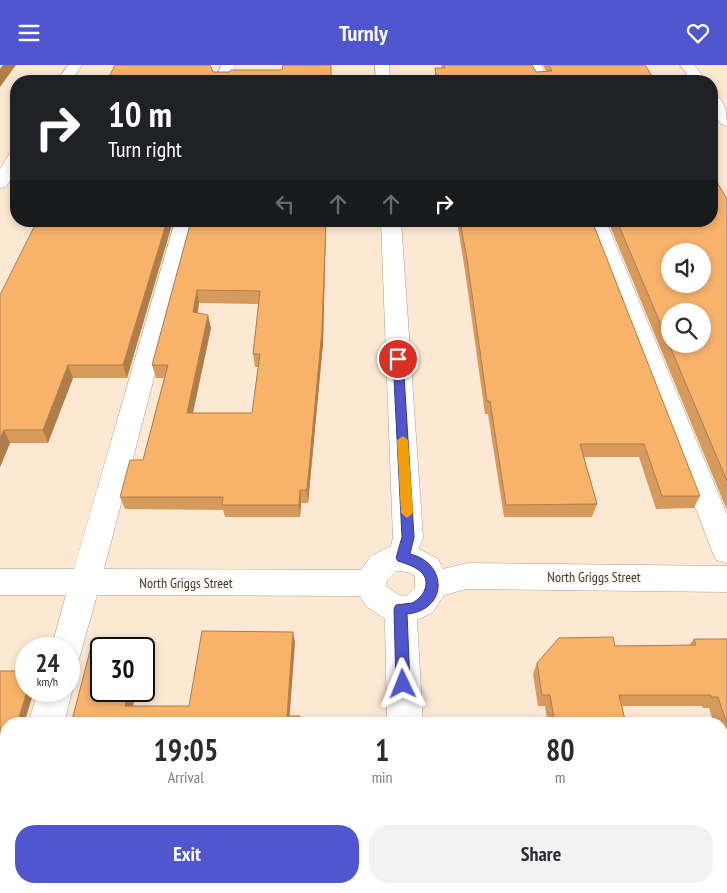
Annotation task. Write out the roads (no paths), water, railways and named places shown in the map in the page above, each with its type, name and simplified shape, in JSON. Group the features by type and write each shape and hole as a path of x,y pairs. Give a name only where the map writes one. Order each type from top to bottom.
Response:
{"street":[{"path":"718,109 727,121"},
{"path":"0,183 10,167"},
{"path":"70,637 183,227"},
{"path":"390,227 408,537 402,558"},
{"path":"598,227 727,551"},
{"path":"392,558 402,558 411,559 427,569 432,577 433,585 430,595 423,603 413,608 400,609 386,605 375,596 371,583 377,568 392,558"},
{"name":"North Griggs Street","path":"433,585 468,577 727,579"},
{"name":"North Griggs Street","path":"0,582 371,583"},
{"path":"400,609 405,717"},
{"path":"48,717 52,702"}]}
